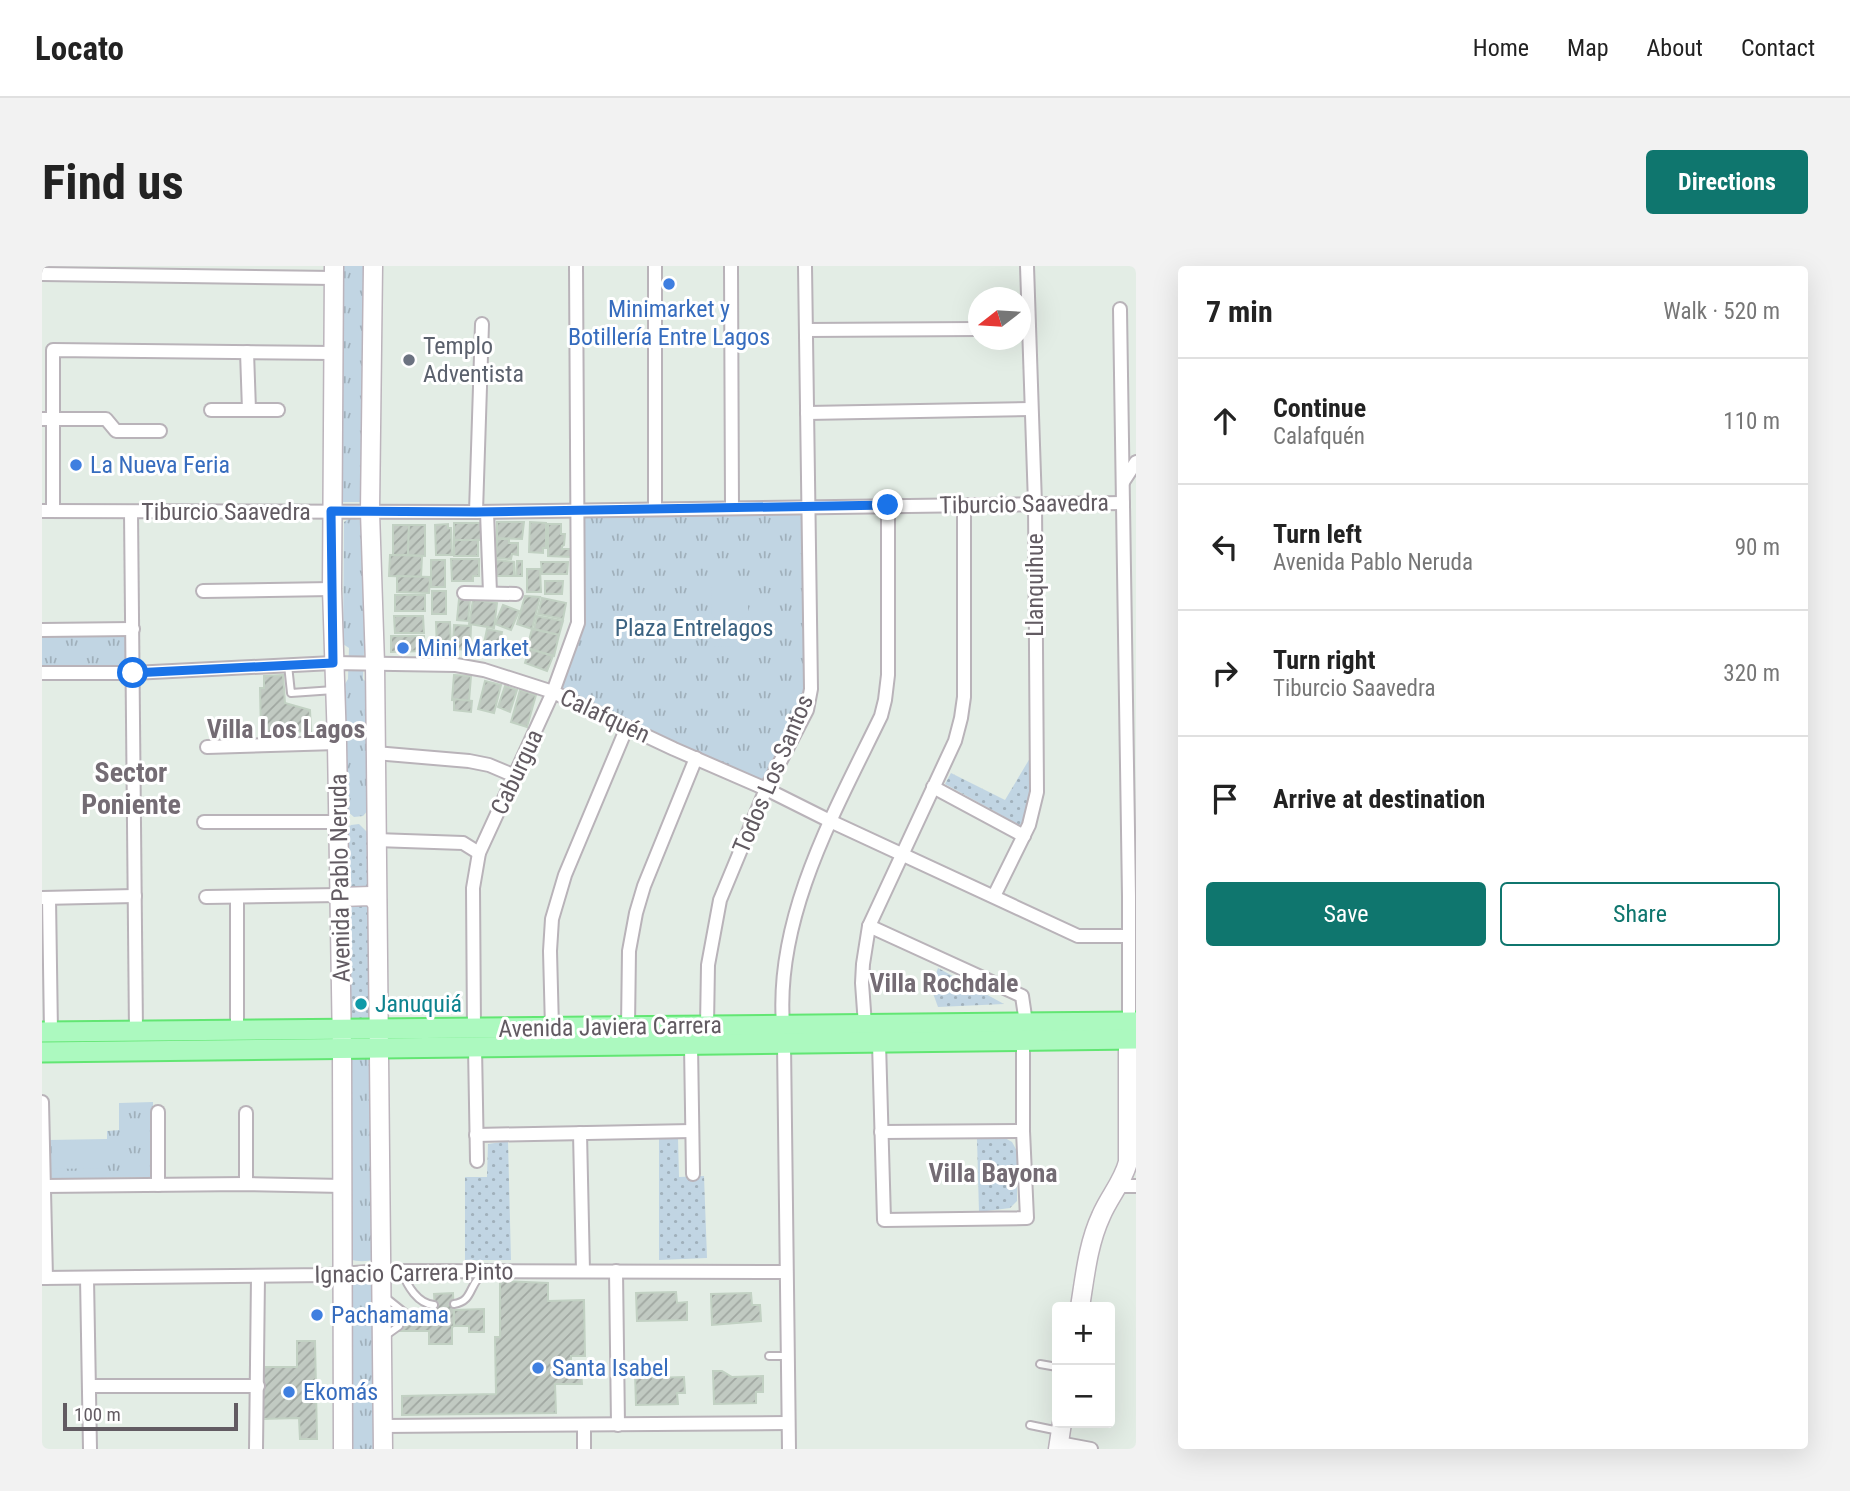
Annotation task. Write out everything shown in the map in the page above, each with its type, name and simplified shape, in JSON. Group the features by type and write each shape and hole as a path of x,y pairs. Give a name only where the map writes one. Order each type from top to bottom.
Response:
{"main road":[{"name":"Avenida Pablo Neruda","path":"373,266 370,512 375,664 383,1449"},
{"name":"Avenida Pablo Neruda","path":"334,272 331,511 342,1039 343,1449"},
{"path":"340,896 371,896 377,902"},
{"name":"Avenida Javiera Carrera","path":"478,1035 691,1045 789,1031 864,1025 1006,1023 1025,1032"},
{"path":"879,1043 892,1025"},
{"name":"Avenida Javiera Carrera","path":"42,1052 121,1052 342,1039 478,1035 552,1028 707,1026 789,1031 879,1043 1025,1032 1132,1031"},
{"path":"680,1027 691,1045"},
{"name":"Avenida Javiera Carrera","path":"46,1032 237,1031 342,1039"},
{"path":"1081,1302 1088,1255 1096,1228 1107,1203 1127,1186 1132,1031"},
{"path":"121,1052 136,1032"}],"street":[{"name":"Caburgua","path":"477,1161 478,1035 473,888 480,853 553,692 578,623 576,266"},
{"path":"655,266 656,509"},
{"path":"731,266 732,508"},
{"name":"Todos Los Santos","path":"707,1026 708,965 720,900 766,789 807,709 811,689 806,266"},
{"name":"Llanquihue","path":"1026,287 1027,266"},
{"path":"42,274 334,272"},
{"path":"1120,309 1123,503 1130,543 1133,896 1129,936 1132,1031"},
{"path":"482,324 481,512 489,593"},
{"path":"806,330 968,329"},
{"path":"1121,338 1136,338"},
{"path":"47,511 47,419 53,350 333,353"},
{"name":"Llanquihue","path":"994,896 1024,836 1033,813 1037,792 1035,504 1027,350"},
{"path":"247,352 249,410"},
{"path":"807,413 1031,409"},
{"path":"211,410 278,410"},
{"path":"47,419 106,419 116,431 160,431"},
{"path":"1122,419 1136,419"},
{"path":"1123,482 1136,462"},
{"name":"Tiburcio Saavedra","path":"47,511 481,512 1123,503"},
{"path":"789,1449 786,1272 789,1031 781,999 791,926 830,821 881,716 885,700 888,675 888,505"},
{"path":"864,1025 863,964 869,926 955,741 963,707 964,506"},
{"path":"131,512 136,1032"},
{"path":"204,591 332,589"},
{"path":"464,593 516,594"},
{"path":"42,630 133,628"},
{"name":"Calafquén","path":"42,673 133,673 333,663 426,663 484,670 553,692 1078,936 1129,936"},
{"path":"552,1028 552,919 565,875 627,727"},
{"path":"207,747 337,743"},
{"path":"375,753 469,761 515,776"},
{"path":"628,1027 629,951 636,913 644,886 696,758"},
{"path":"933,787 1024,836"},
{"path":"204,822 339,822"},
{"path":"376,840 463,843 480,853"},
{"path":"46,1032 45,898 135,896"},
{"path":"206,897 340,896"},
{"path":"237,897 237,1031"},
{"path":"869,926 1022,996 1025,1032 1023,1131 1027,1218 884,1220 879,1043"},
{"path":"691,1045 693,1174"},
{"path":"42,1102 44,1278"},
{"path":"158,1112 158,1185"},
{"path":"246,1113 246,1184"},
{"path":"476,1135 692,1131"},
{"path":"881,1132 1023,1131"},
{"path":"580,1133 583,1271"},
{"path":"44,1186 343,1186"},
{"name":"Ignacio Carrera Pinto","path":"44,1278 258,1276 381,1271 786,1272"},
{"path":"616,1271 618,1425"},
{"path":"256,1449 258,1276"},
{"path":"88,1278 90,1449"},
{"path":"89,1386 258,1386"},
{"path":"383,1426 789,1423"},
{"path":"584,1425 584,1449"},
{"path":"1060,1436 1091,1449"}],"lane":[{"path":"288,666 290,693 335,690"},
{"path":"402,1271 405,1281 419,1299 434,1305"},
{"path":"454,1304 467,1299 474,1281 487,1271"},
{"path":"382,1293 405,1313"},
{"path":"382,1340 399,1326"},
{"path":"769,1356 788,1356"},
{"path":"1040,1364 1052,1366"},
{"path":"1030,1425 1060,1436"}],"green space":[{"path":"338,266 364,266 361,502 337,502"},
{"name":"Plaza Entrelagos","path":"802,513 807,686 801,709 763,781 561,688 584,624 583,517"},
{"path":"350,518 364,521 369,642 364,651 363,679 368,684 369,809 363,816 354,817 347,811 345,684 348,679 349,648 343,644 344,522"},
{"path":"711,585 748,585 748,614 712,614"},
{"path":"749,617 749,646 712,647 712,618"},
{"path":"128,631 128,666 42,667 42,633"},
{"path":"1030,758 1033,809 1023,827 945,784 951,773 1005,800"},
{"path":"359,824 370,835 372,1012 364,1021 353,1023 349,1018 347,829 351,825"},
{"path":"938,968 1004,1004 938,1007 931,988"},
{"path":"374,1054 375,1259 359,1261 349,1259 348,1055"},
{"path":"153,1102 154,1177 49,1179 48,1140 107,1139 107,1131 119,1130 119,1103"},
{"path":"678,1138 679,1177 704,1176 707,1258 659,1260 659,1139"},
{"path":"1005,1138 1012,1142 1017,1151 1017,1201 1010,1208 979,1212 977,1139"},
{"path":"105,1140 105,1168 53,1169 52,1141"},
{"path":"508,1141 511,1260 465,1260 465,1177 487,1177 488,1144"},
{"path":"349,1280 375,1281 377,1449 349,1449"}],"building":[{"path":"497,522 524,522 522,539 497,538"},
{"path":"530,522 546,523 546,548 543,548 543,553 529,552"},
{"path":"454,523 483,523 484,540 454,540"},
{"path":"448,524 448,528 451,528 452,555 436,555 435,525"},
{"path":"548,524 561,524 561,534 565,534 562,549 572,549 571,557 548,556"},
{"path":"393,525 409,525 408,555 393,555"},
{"path":"409,525 425,525 425,556 408,555"},
{"path":"497,539 509,539 509,543 518,543 518,555 512,554 511,559 496,558"},
{"path":"454,540 478,540 478,556 454,556"},
{"path":"390,555 422,556 421,577 389,576"},
{"path":"451,559 479,559 479,576 473,576 473,581 452,581"},
{"path":"431,560 445,560 445,587 431,587"},
{"path":"496,560 514,562 514,576 496,576"},
{"path":"517,561 522,561 522,576 516,576"},
{"path":"541,562 568,562 567,574 542,574"},
{"path":"527,569 540,569 541,592 527,592"},
{"path":"397,576 430,577 429,593 397,592"},
{"path":"545,581 563,581 562,594 545,594"},
{"path":"432,591 446,591 446,614 432,614"},
{"path":"395,595 425,595 425,611 395,611"},
{"path":"525,596 540,597 532,629 517,624"},
{"path":"542,598 566,603 563,619 538,614"},
{"path":"459,599 470,600 468,621 457,620"},
{"path":"473,600 497,603 494,628 469,624"},
{"path":"503,605 519,611 511,630 495,624"},
{"path":"394,616 423,616 424,633 395,633"},
{"path":"537,616 563,621 559,635 534,629"},
{"path":"436,622 450,622 451,649 437,650"},
{"path":"454,625 471,626 470,650 456,649 456,644 453,643"},
{"path":"487,629 502,632 496,657 482,653"},
{"path":"532,629 559,635 554,656 527,648"},
{"path":"391,636 424,636 425,651 391,652"},
{"path":"529,649 553,656 547,671 525,663"},
{"path":"283,675 285,703 310,710 311,731 261,733 260,688 264,688 264,676"},
{"path":"454,675 471,676 469,701 452,700"},
{"path":"485,681 501,685 494,713 478,709"},
{"path":"505,686 517,690 510,712 498,707"},
{"path":"520,690 536,695 527,727 511,722"},
{"path":"454,699 472,701 471,712 454,710"},
{"path":"500,1281 548,1283 548,1301 584,1300 585,1356 571,1356 571,1371 581,1371 582,1384 555,1384 556,1413 402,1415 402,1396 496,1394 495,1337 500,1337"},
{"path":"676,1292 677,1303 687,1302 687,1320 637,1321 636,1293"},
{"path":"453,1293 452,1344 429,1344 429,1331 400,1331 399,1311 435,1310 434,1294"},
{"path":"751,1293 752,1305 760,1305 761,1321 712,1325 711,1294"},
{"path":"484,1309 484,1332 469,1332 469,1326 454,1326 454,1310"},
{"name":"Ekomás","path":"297,1341 315,1341 317,1439 300,1439 299,1418 261,1419 262,1367 297,1367"},
{"path":"713,1371 722,1371 732,1377 763,1376 763,1392 756,1392 756,1403 714,1404"},
{"path":"635,1372 644,1372 653,1378 684,1377 685,1393 677,1393 678,1404 636,1405"}],"place":[{"name":"Minimarket y Botillería Entre Lagos","path":"669,284"},
{"name":"Templo Adventista","path":"409,360"},
{"name":"La Nueva Feria","path":"76,465"},
{"name":"Mini Market","path":"403,648"},
{"name":"Januquiá","path":"361,1004"},
{"name":"Pachamama","path":"317,1315"},
{"name":"Santa Isabel","path":"538,1368"},
{"name":"Ekomás","path":"289,1392"}],"district":[{"name":"Villa Los Lagos","path":"286,729"},
{"name":"Sector Poniente","path":"131,788"},
{"name":"Villa Rochdale","path":"944,983"},
{"name":"Villa Bayona","path":"993,1173"}],"route":[{"path":"133,673 333,663 331,511 476,512 888,505"}]}
